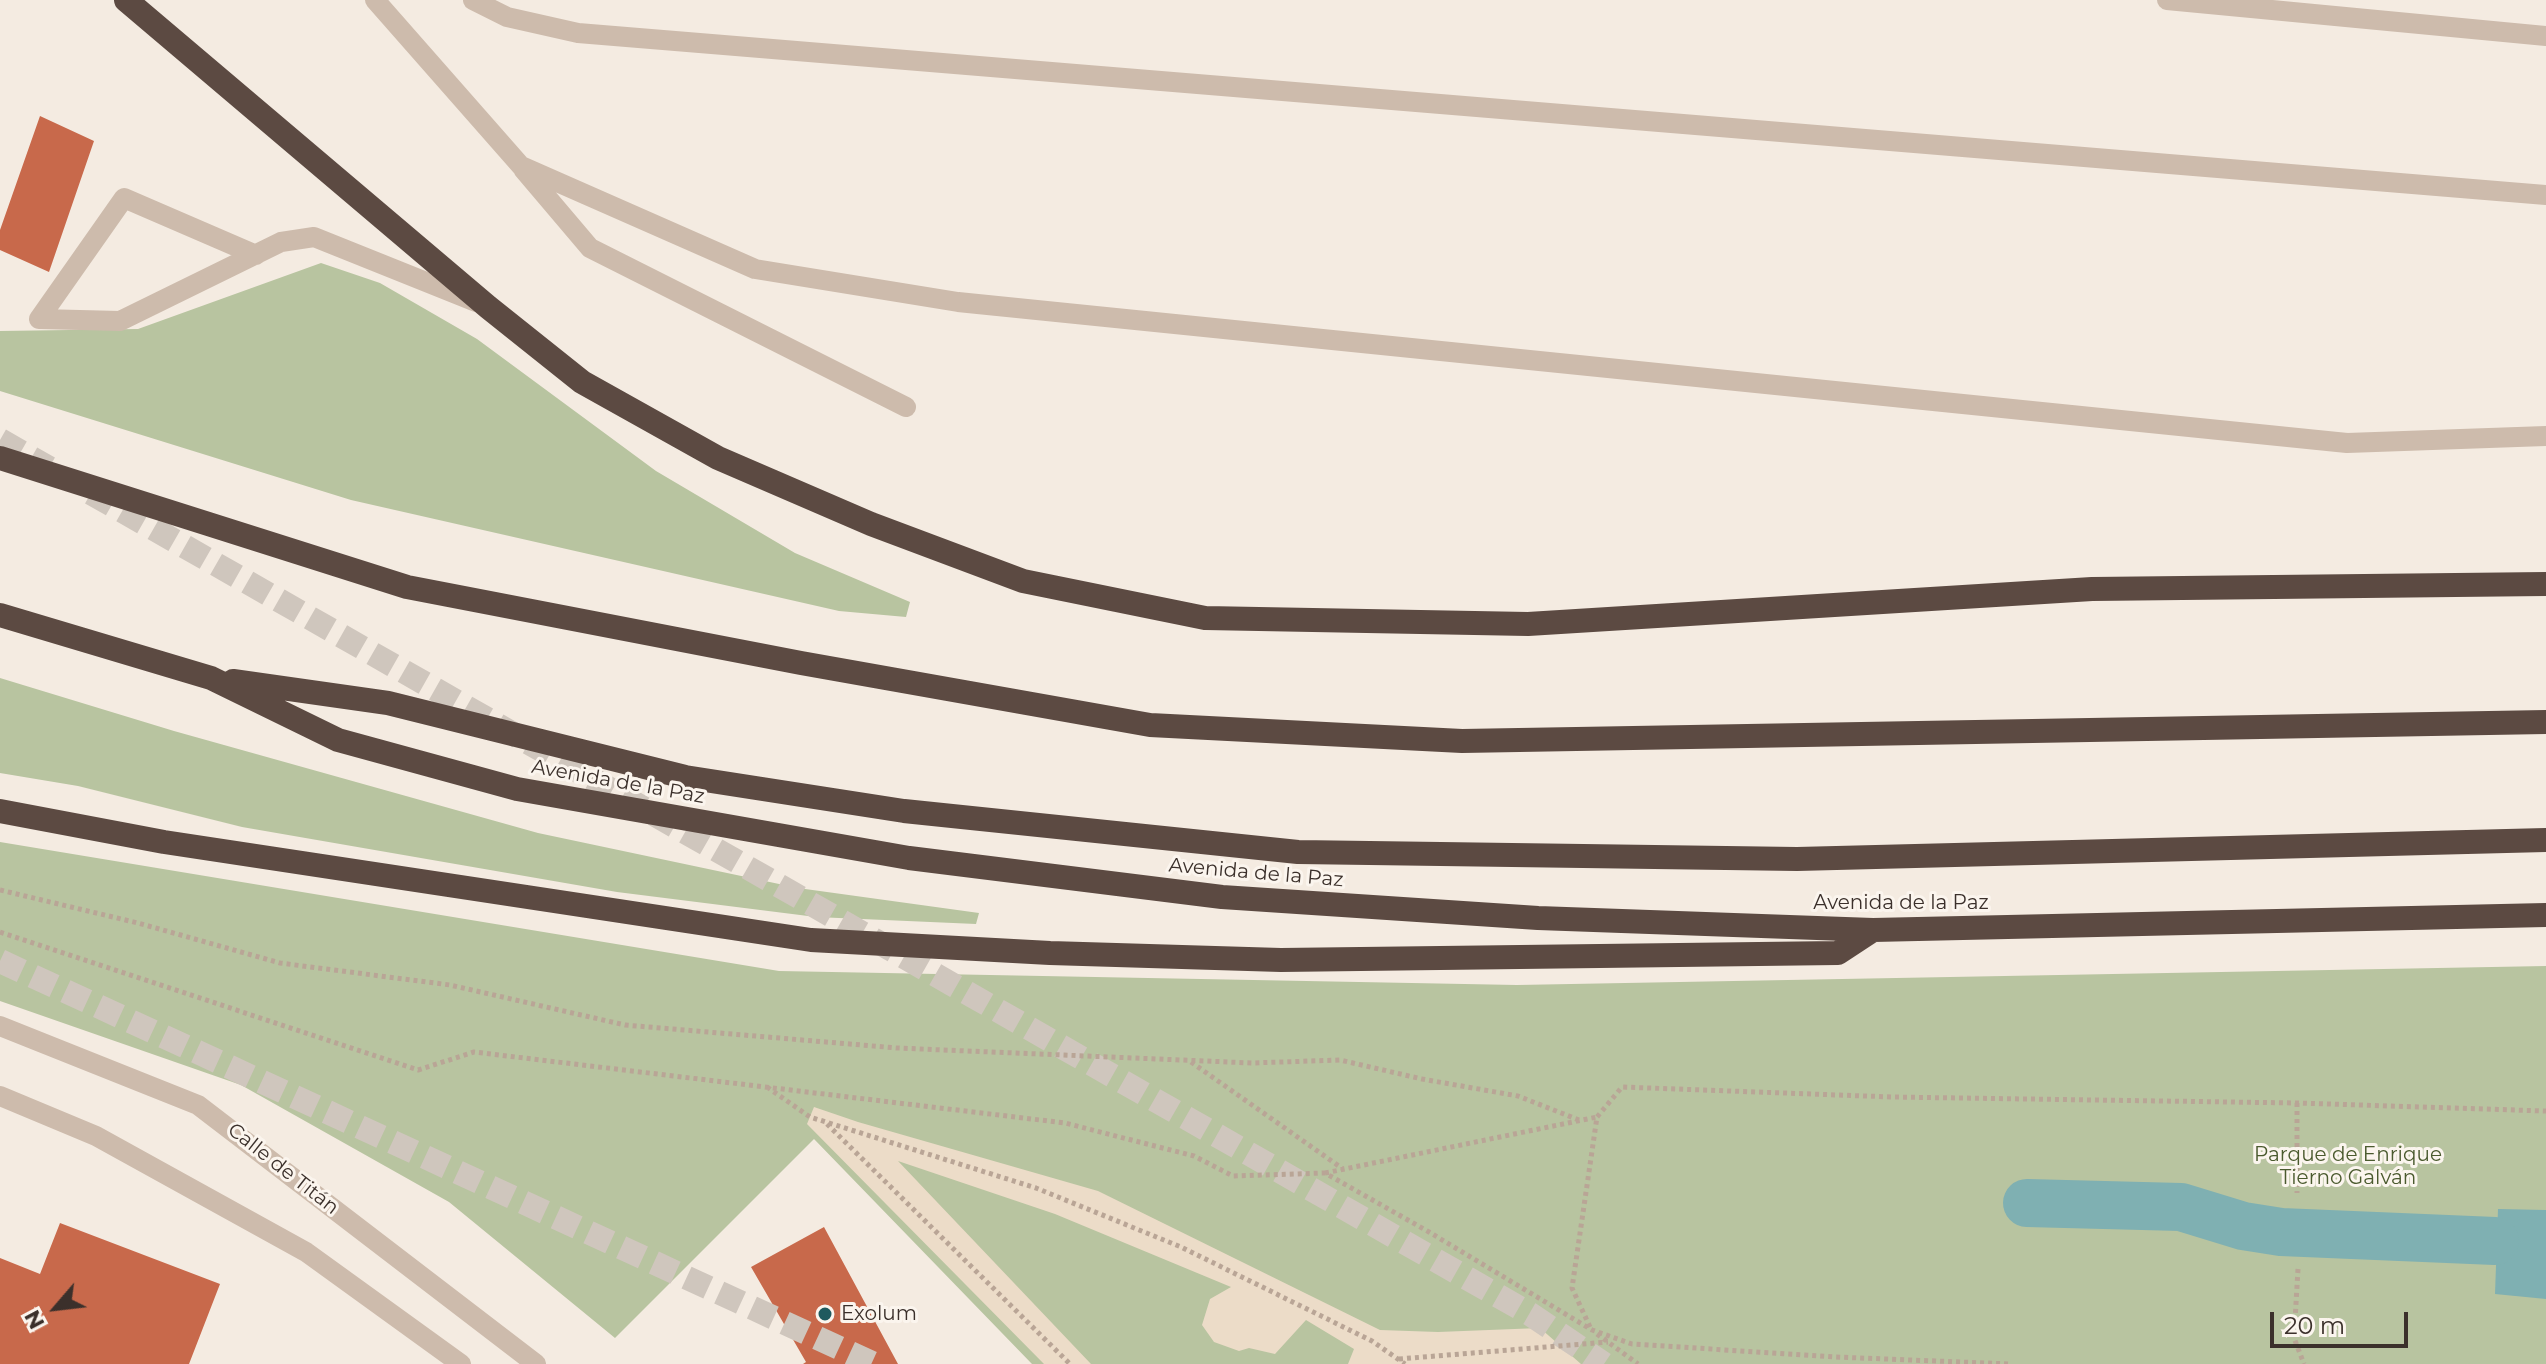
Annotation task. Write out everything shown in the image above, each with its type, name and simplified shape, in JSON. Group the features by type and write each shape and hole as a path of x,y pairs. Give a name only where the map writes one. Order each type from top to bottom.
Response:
{"highway":[{"path":"126,0 488,307 582,382 718,458 871,524 1023,581 1205,618 1528,624 2092,589 2546,584"},
{"path":"0,458 407,587 801,663 1150,725 1462,741 2546,722"},
{"name":"Avenida de la Paz","path":"0,615 211,678 338,740 517,789 909,858 1238,898 1538,918 1873,930 2546,915"},
{"path":"211,678 388,703 685,777 904,811 1298,852 1797,859 2546,840"},
{"path":"0,811 164,842 811,940 1050,953 1281,960 1838,953 1873,930"}],"street":[{"path":"375,0 590,248 906,407"},
{"path":"473,0 507,17 578,33 2546,195"},
{"path":"2167,0 2546,36"},
{"path":"521,166 755,269 958,302 2347,443 2546,436"},
{"path":"256,255 124,198 39,319 120,321 256,255 281,242 314,237 488,307"},
{"name":"Calle de Titán","path":"0,1026 198,1105 536,1364"},
{"path":"0,1096 96,1136 306,1252 461,1364"}],"path":[{"path":"0,890 138,923 280,963 450,985 625,1025 897,1048 1252,1063 1340,1060 1518,1096 1579,1120"},
{"path":"0,932 418,1070 474,1052 1065,1123 1194,1156 1233,1176 1325,1173 1597,1117"},
{"path":"1188,1060 1344,1169"},
{"path":"766,1087 810,1117 1036,1188 1181,1247 1372,1341 1405,1364"},
{"path":"2010,1364 1912,1362 1632,1344 1592,1330 1572,1288 1597,1117 1622,1087 1892,1097 2297,1103 2546,1111"},
{"path":"2297,1103 2297,1193"},
{"path":"827,1123 1070,1364"},
{"path":"1325,1173 1592,1330 1638,1364"},
{"path":"2298,1269 2294,1338 2304,1364"},
{"path":"1398,1359 1609,1342"}],"green space":[{"path":"321,263 380,283 477,339 656,471 795,553 910,602 906,617 839,611 351,500 0,391 0,331 138,329"},
{"path":"0,678 174,731 538,833 798,888 979,913 976,924 816,917 617,892 242,827 78,786 0,773"},
{"name":"Parque de Enrique Tierno Galván","path":"0,842 779,971 1517,985 2546,966 2546,1364 1032,1364 814,1139 615,1338 449,1202 241,1085 0,1001"}],"shaded area":[{"path":"814,1107 1098,1191 1380,1330 1438,1332 1540,1328 1581,1364 1348,1364 1354,1349 1306,1320 1275,1354 1249,1348 1239,1351 1214,1342 1202,1325 1210,1299 1231,1287 1055,1214 898,1161 1091,1364 1044,1364 807,1124"}],"water":[{"path":"2498,1209 2546,1210 2546,1299 2495,1294"}],"building":[{"path":"40,116 94,141 49,272 0,250 0,230"},
{"path":"60,1223 220,1284 189,1364 0,1364 0,1258 40,1274"},
{"name":"Exolum","path":"824,1227 898,1364 803,1364 806,1362 751,1267"}],"waterway":[{"path":"2027,1203 2181,1207 2243,1226 2281,1232 2495,1241"}],"tunnel":[{"path":"0,440 49,468"},
{"path":"91,493 1530,1314 1604,1364"},
{"path":"0,961 874,1364"}],"place":[{"name":"Exolum","path":"825,1314"}]}
